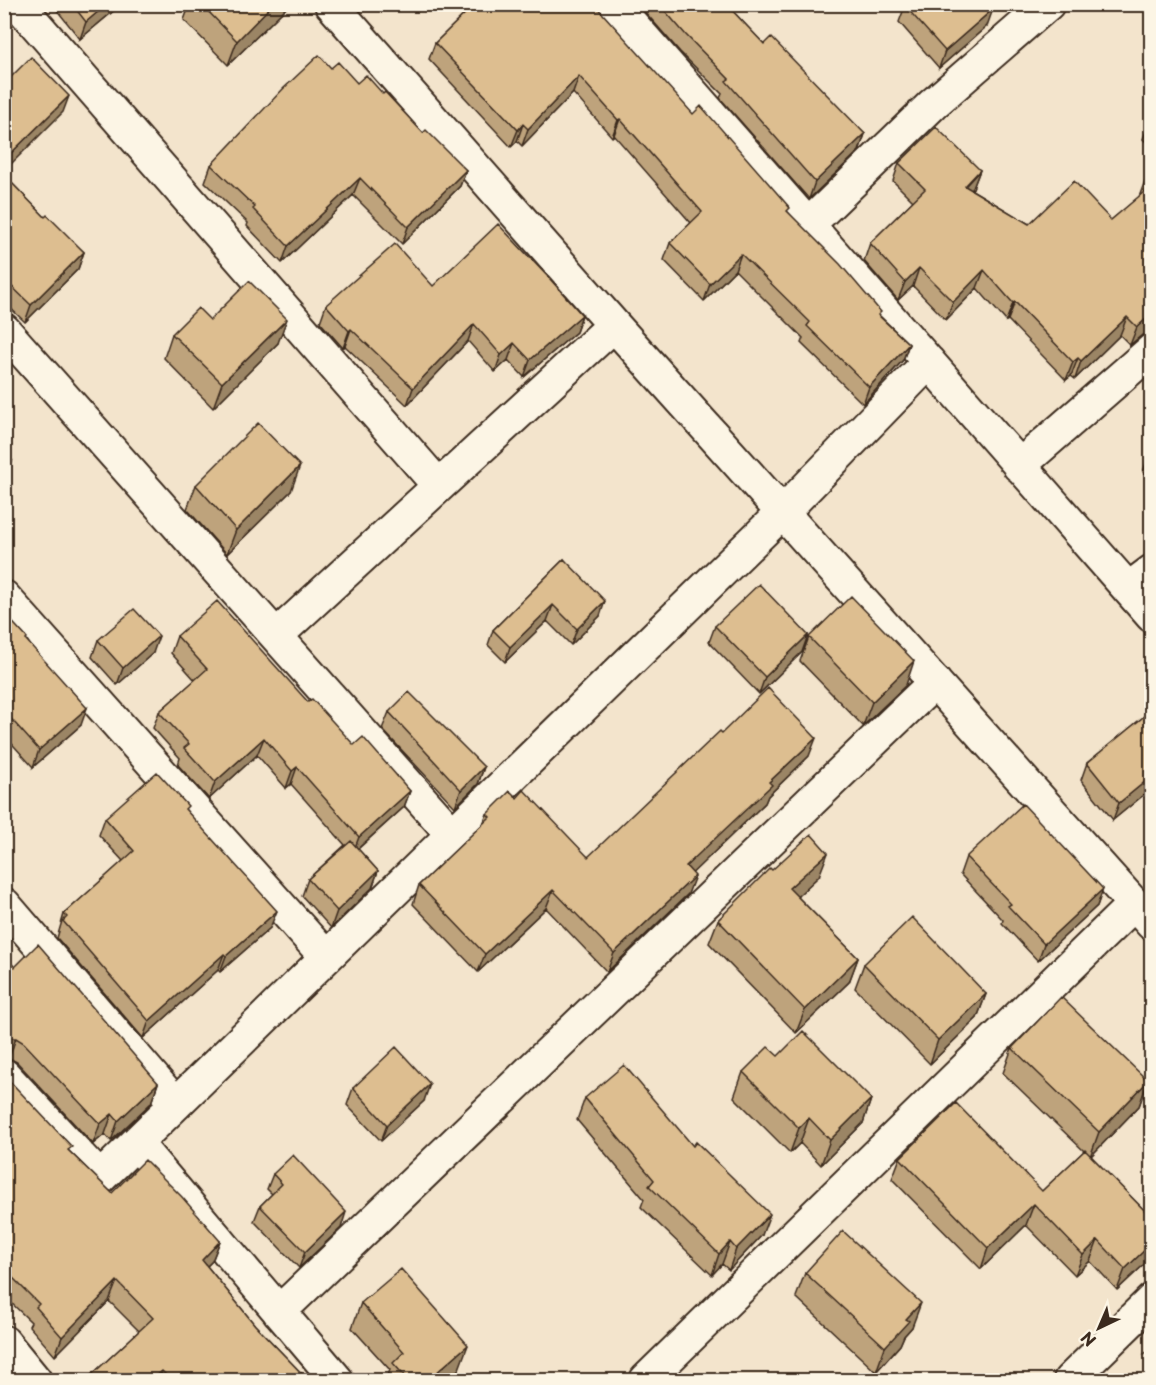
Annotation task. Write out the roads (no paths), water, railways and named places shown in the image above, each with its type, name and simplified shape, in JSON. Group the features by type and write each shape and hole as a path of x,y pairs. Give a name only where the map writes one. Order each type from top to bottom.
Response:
{"street":[{"path":"18,4 439,486"},
{"path":"331,4 614,325 1143,914 646,1380"},
{"path":"614,4 1020,466 1140,580 1152,616"},
{"path":"808,225 933,104 1048,4"},
{"path":"276,636 614,325"},
{"path":"4,330 452,834"},
{"path":"1020,466 1152,350"},
{"path":"4,1075 99,1178 782,513 929,362"},
{"path":"4,597 327,957"},
{"path":"279,1312 935,682"},
{"path":"4,904 176,1104"},
{"path":"136,1143 337,1380"},
{"path":"1070,1380 1152,1300"},
{"path":"4,1342 35,1380"}]}
